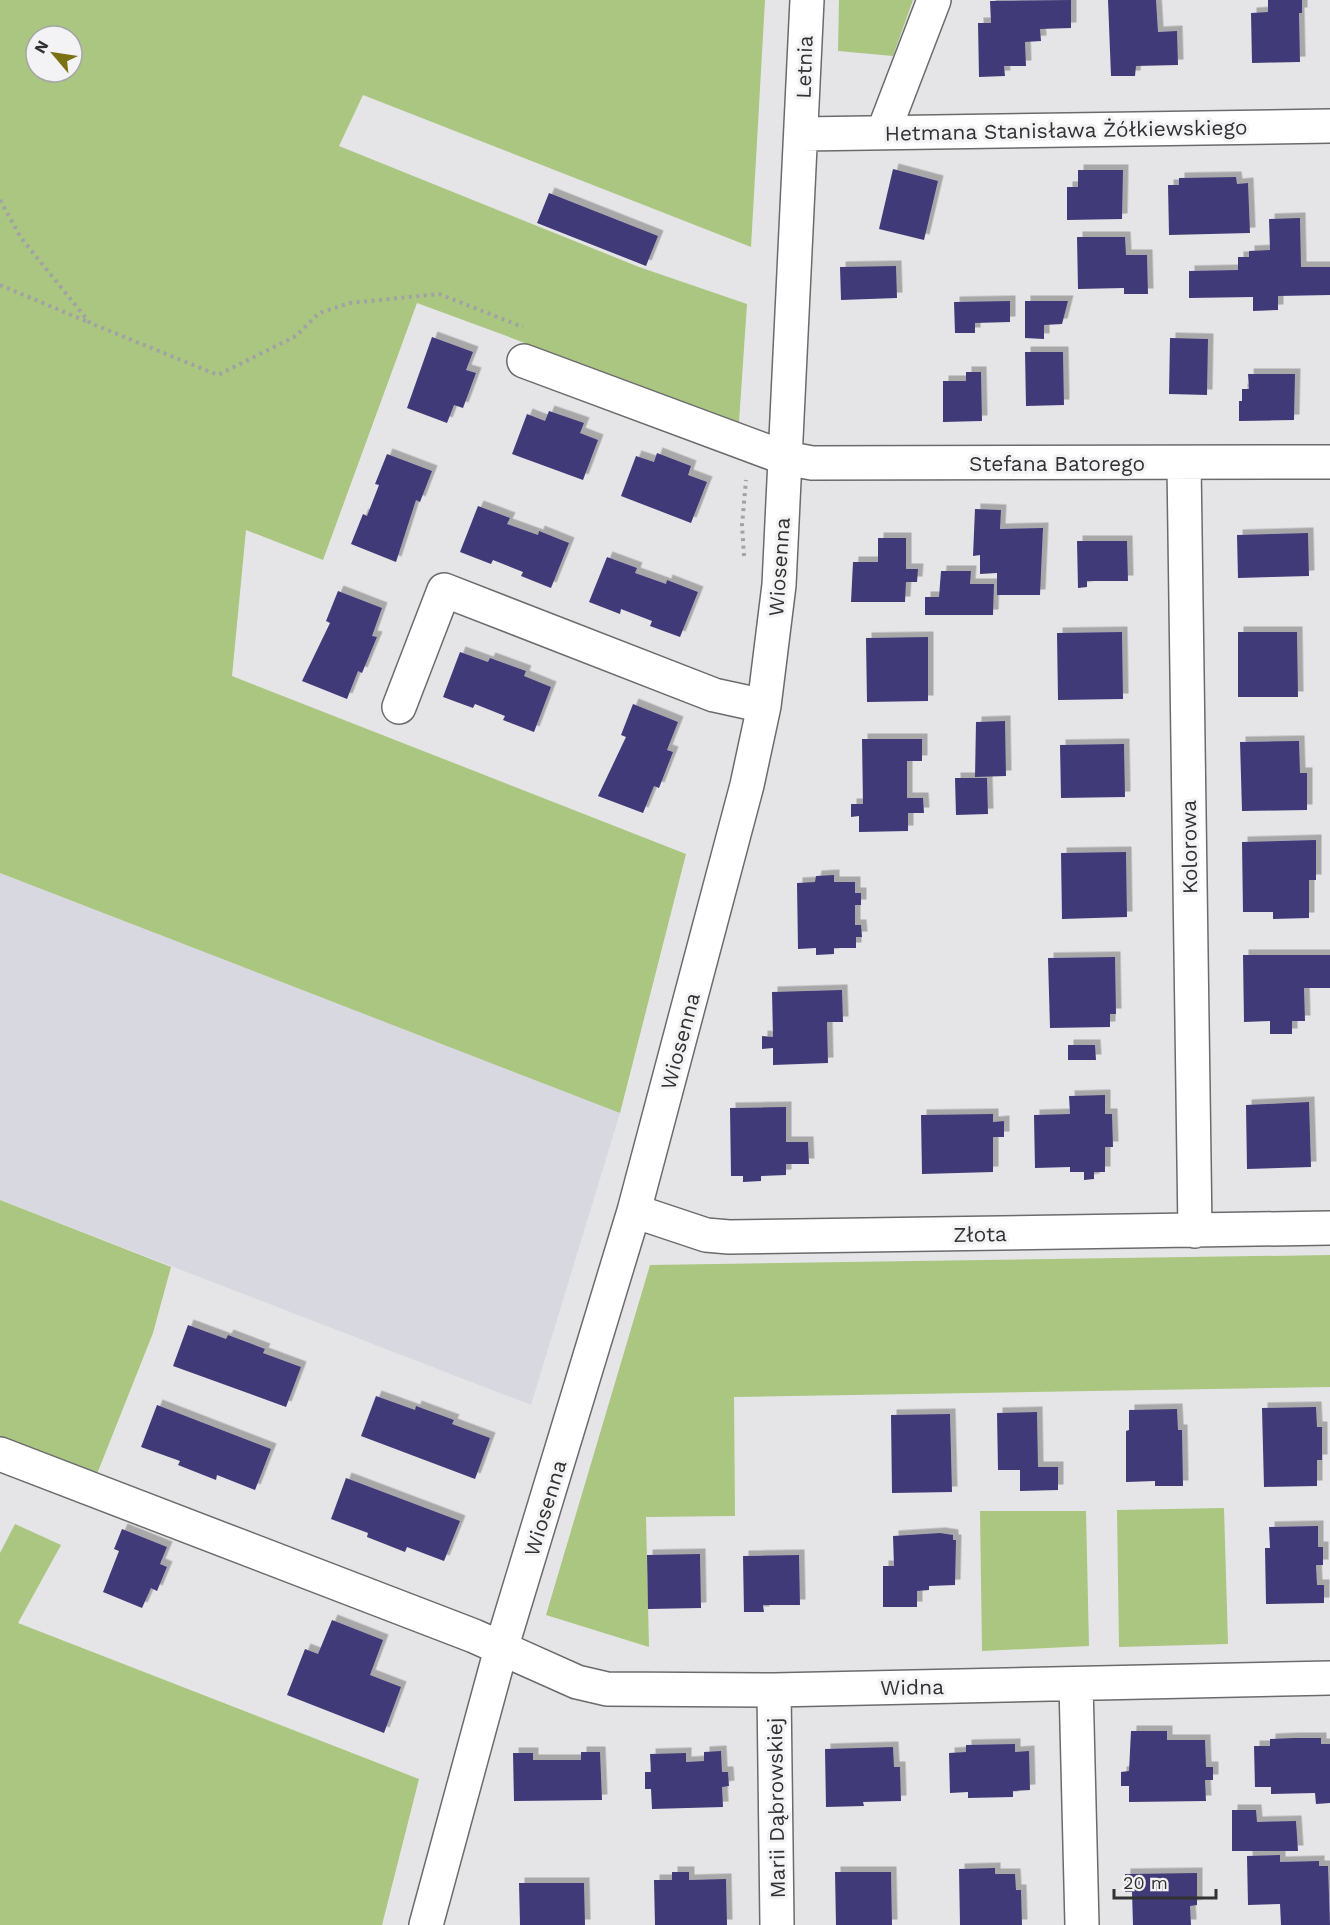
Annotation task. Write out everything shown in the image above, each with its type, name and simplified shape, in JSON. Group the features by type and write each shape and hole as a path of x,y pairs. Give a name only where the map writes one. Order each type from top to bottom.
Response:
{"street":[{"name":"Letnia","path":"802,134 807,0"},
{"path":"883,133 934,0"},
{"name":"Hetmana Stanisława Żółkiewskiego","path":"802,134 1330,126"},
{"name":"Wiosenna","path":"426,1925 501,1649 634,1210 719,897 764,706 779,585 802,134"},
{"name":"Stefana Batorego","path":"529,346 749,444 785,458 812,463 1330,462"},
{"name":"Kolorowa","path":"1184,464 1195,1231"},
{"path":"399,706 444,590 714,695 764,706"},
{"name":"Złota","path":"634,1210 706,1235 729,1237 1330,1228"},
{"name":"Widna","path":"0,1454 501,1649 577,1682 607,1689 774,1690 1330,1678"},
{"path":"1076,1684 1082,1925"},
{"name":"Marii Dąbrowskiej","path":"774,1690 777,1925"}],"path":[{"path":"0,200 21,238 90,323"},
{"path":"0,285 218,375 296,336 319,313 350,303 381,301 404,296 439,294 529,346"},
{"path":"745,567 742,525 749,444"}],"shaded area":[{"path":"0,873 620,1113 531,1405 0,1200"}],"green space":[{"path":"0,0 765,0 751,247 363,95 339,146 639,267 747,304 739,422 417,303 323,560 246,530 232,676 686,854 620,1113 0,873"},
{"path":"839,0 913,0 893,56 838,51"},
{"path":"0,1200 171,1267 153,1333 95,1479 0,1439"},
{"path":"1330,1255 1330,1387 734,1397 735,1516 646,1517 649,1647 546,1615 650,1265"},
{"path":"1224,1508 1228,1644 1119,1647 1117,1510"},
{"path":"980,1511 1086,1511 1089,1646 982,1651"},
{"path":"15,1524 61,1545 18,1623 419,1779 382,1925 0,1925 0,1553"}],"building":[{"path":"1071,0 1071,28 1040,29 1041,41 1025,42 1026,66 1004,66 1005,76 979,77 978,23 991,23 990,1"},
{"path":"1108,0 1156,0 1158,32 1177,31 1178,65 1136,66 1135,76 1111,76"},
{"path":"1268,0 1302,0 1302,13 1299,13 1300,62 1252,63 1251,13 1268,12"},
{"path":"893,169 938,181 924,240 879,229"},
{"path":"1078,170 1123,170 1122,219 1067,220 1067,187 1078,187"},
{"path":"1236,177 1237,184 1248,183 1250,233 1169,235 1168,185 1179,185 1179,178"},
{"path":"549,193 658,236 646,266 537,223"},
{"path":"1300,218 1301,267 1330,267 1330,295 1278,296 1278,310 1253,311 1253,297 1189,298 1189,271 1238,270 1238,257 1249,257 1249,251 1270,250 1269,219"},
{"path":"1077,237 1125,237 1126,255 1147,255 1148,294 1124,294 1124,288 1078,289"},
{"path":"896,266 897,298 841,300 840,267"},
{"path":"1010,301 1010,322 975,323 975,333 955,333 954,302"},
{"path":"1025,301 1068,301 1062,324 1044,325 1044,339 1025,338"},
{"path":"432,337 473,352 466,370 476,373 463,408 454,405 447,423 407,408"},
{"path":"1170,338 1208,339 1207,395 1169,394"},
{"path":"1025,352 1063,352 1064,405 1026,406"},
{"path":"966,372 981,372 982,421 943,422 943,381 966,381"},
{"path":"1248,374 1295,374 1294,420 1239,421 1239,401 1242,401 1242,389 1249,389"},
{"path":"549,411 584,423 580,433 598,440 583,480 512,454 527,414 545,421"},
{"path":"657,453 691,466 688,475 707,482 691,523 621,496 636,456 654,462"},
{"path":"387,454 432,471 420,502 416,500 396,562 351,544 363,514 367,516 379,485 375,484"},
{"path":"478,506 510,518 507,524 538,535 539,531 569,543 551,588 521,576 523,572 493,560 491,564 460,552"},
{"path":"975,509 1001,510 1000,529 1043,528 1040,595 997,595 997,573 980,574 980,555 973,556"},
{"path":"1308,533 1309,576 1238,578 1237,535"},
{"path":"878,538 906,538 906,569 918,569 917,582 906,582 905,602 851,602 853,562 878,562"},
{"path":"1077,541 1127,541 1128,581 1087,581 1087,587 1078,588"},
{"path":"607,557 637,568 635,573 666,584 667,580 698,592 680,637 650,626 652,621 621,609 620,614 589,602"},
{"path":"941,571 971,571 970,584 994,584 993,615 925,615 925,597 939,597"},
{"path":"338,591 382,608 372,636 377,637 362,673 358,671 347,699 302,681 330,623 326,621"},
{"path":"1122,632 1123,699 1058,700 1057,633"},
{"path":"1238,632 1297,632 1298,697 1238,697"},
{"path":"928,637 928,701 867,702 866,638"},
{"path":"460,652 488,662 490,658 526,671 524,676 551,687 534,732 503,720 505,716 475,704 473,708 443,697"},
{"path":"633,704 678,722 667,750 673,752 659,788 654,786 643,813 598,796 626,737 621,735"},
{"path":"1005,721 1006,776 975,777 976,722"},
{"path":"862,739 922,739 922,761 907,761 907,798 923,798 924,813 908,813 908,831 859,832 859,816 851,817 851,804 863,804"},
{"path":"1299,741 1300,773 1307,773 1307,810 1242,811 1240,742"},
{"path":"1124,744 1125,797 1061,798 1060,745"},
{"path":"955,778 987,778 988,814 956,815"},
{"path":"1316,840 1316,880 1309,880 1309,918 1273,919 1273,912 1243,912 1242,842"},
{"path":"1126,852 1127,917 1062,919 1061,853"},
{"path":"834,875 834,882 855,882 855,893 861,893 861,905 855,905 855,925 861,925 862,937 856,937 856,948 834,948 834,954 816,955 816,948 798,949 797,883 815,882 816,876"},
{"path":"1243,955 1330,955 1330,988 1304,988 1305,1021 1292,1021 1292,1034 1270,1034 1270,1021 1244,1022"},
{"path":"1115,957 1116,1014 1110,1014 1110,1027 1050,1028 1048,958"},
{"path":"842,990 843,1022 827,1022 828,1063 773,1065 773,1048 762,1049 762,1036 773,1037 772,992"},
{"path":"1068,1045 1095,1045 1096,1060 1068,1060"},
{"path":"1105,1095 1105,1114 1112,1114 1113,1147 1105,1147 1105,1172 1094,1172 1094,1179 1084,1180 1084,1172 1070,1172 1070,1167 1035,1168 1034,1115 1070,1114 1069,1096"},
{"path":"1309,1102 1311,1167 1247,1169 1246,1105"},
{"path":"786,1107 786,1142 808,1142 809,1164 786,1164 786,1175 761,1176 761,1181 743,1182 743,1176 731,1176 730,1108"},
{"path":"993,1114 993,1122 1004,1121 1004,1137 993,1137 993,1172 922,1174 921,1115"},
{"path":"188,1325 226,1339 228,1335 265,1349 263,1353 301,1367 286,1407 173,1366"},
{"path":"376,1396 415,1410 416,1406 454,1420 452,1424 490,1438 475,1479 361,1436"},
{"path":"157,1405 271,1449 255,1490 217,1475 216,1480 178,1465 180,1461 141,1447"},
{"path":"1316,1407 1317,1427 1322,1427 1322,1460 1317,1460 1317,1486 1264,1487 1262,1408"},
{"path":"1177,1409 1178,1430 1182,1430 1183,1486 1155,1486 1155,1481 1126,1482 1126,1431 1129,1430 1129,1410"},
{"path":"1037,1412 1038,1467 1058,1467 1058,1490 1020,1491 1020,1470 998,1470 997,1413"},
{"path":"950,1414 952,1492 892,1493 891,1415"},
{"path":"346,1478 460,1521 444,1561 407,1547 405,1552 367,1537 368,1533 331,1519"},
{"path":"1318,1526 1318,1547 1323,1547 1323,1565 1316,1565 1317,1585 1324,1585 1324,1603 1266,1604 1265,1548 1270,1548 1269,1527"},
{"path":"122,1529 167,1547 160,1564 167,1567 157,1591 151,1588 142,1608 103,1592 119,1551 114,1549"},
{"path":"940,1533 953,1535 953,1540 956,1540 955,1585 929,1586 929,1590 917,1591 917,1607 883,1607 883,1566 894,1566 893,1536"},
{"path":"700,1554 701,1608 648,1609 647,1555"},
{"path":"799,1555 800,1605 763,1605 764,1612 744,1612 743,1556"},
{"path":"332,1620 383,1640 370,1675 401,1687 384,1733 287,1695 305,1649 318,1654"},
{"path":"1131,1731 1167,1731 1167,1740 1205,1740 1206,1767 1213,1767 1213,1780 1205,1780 1206,1801 1129,1802 1129,1786 1121,1786 1121,1772 1129,1771"},
{"path":"1321,1738 1321,1744 1330,1744 1330,1803 1316,1804 1315,1793 1271,1794 1271,1787 1255,1787 1254,1746 1270,1746 1270,1739"},
{"path":"1015,1744 1015,1752 1029,1751 1030,1790 1013,1791 1013,1797 968,1798 968,1792 950,1793 949,1753 966,1752 966,1745"},
{"path":"893,1747 894,1767 900,1767 901,1801 863,1802 864,1806 826,1807 825,1749"},
{"path":"721,1751 722,1772 728,1772 729,1786 722,1787 723,1807 652,1809 651,1789 645,1789 645,1772 651,1772 650,1754 686,1753 686,1762 704,1761 704,1752"},
{"path":"581,1752 600,1752 602,1800 514,1801 513,1753 533,1753 533,1760 581,1760"},
{"path":"1232,1810 1256,1810 1257,1822 1296,1821 1298,1851 1232,1851"},
{"path":"1280,1855 1280,1862 1319,1861 1319,1866 1328,1866 1330,1925 1281,1925 1280,1904 1248,1905 1247,1856"},
{"path":"995,1868 995,1874 1015,1874 1016,1890 1021,1890 1022,1925 960,1925 959,1869"},
{"path":"672,1872 689,1872 689,1880 726,1879 727,1925 655,1925 654,1880 672,1880"},
{"path":"835,1872 891,1872 892,1925 836,1925"},
{"path":"1197,1873 1197,1905 1190,1906 1191,1925 1133,1925 1132,1892 1125,1892 1125,1874"},
{"path":"519,1883 584,1883 585,1925 520,1925"}]}
